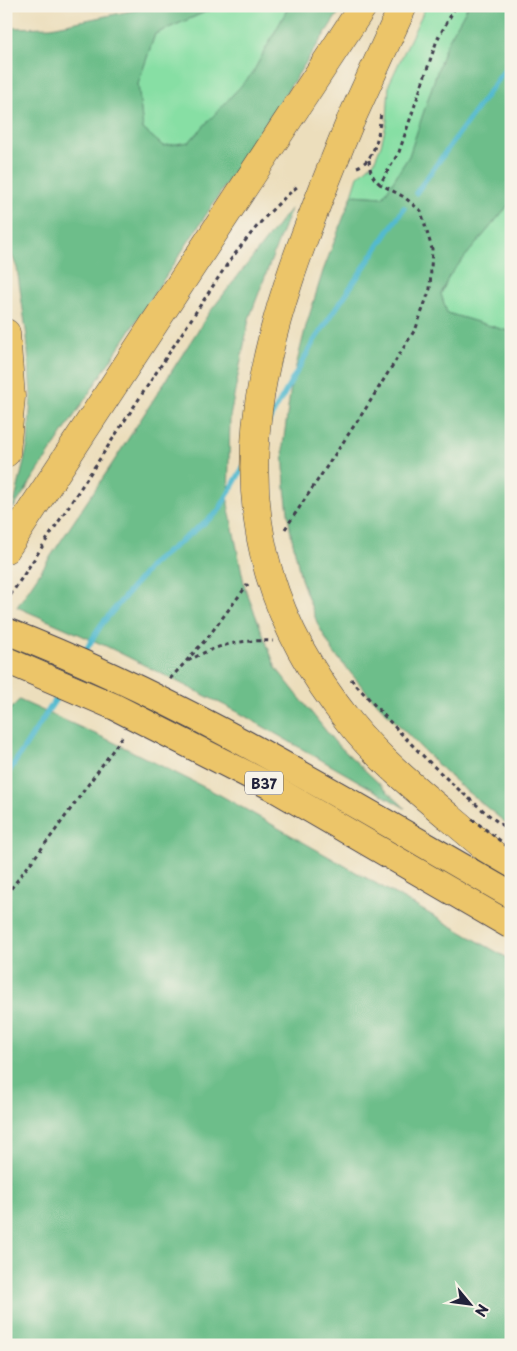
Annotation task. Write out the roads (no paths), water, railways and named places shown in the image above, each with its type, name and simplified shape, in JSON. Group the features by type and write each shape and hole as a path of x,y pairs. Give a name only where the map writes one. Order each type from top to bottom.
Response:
{"highway":[{"path":"6,549 363,6"},
{"path":"403,6 350,122 316,204 290,277 269,349 258,403 253,461 255,503 267,566 286,620 314,674 351,724 414,788 494,854 511,872"},
{"path":"6,333 11,397 6,453"}],"main road":[{"name":"B37","path":"6,630 117,678 196,716 284,763 511,895"},
{"name":"B37","path":"6,660 115,707 270,786 511,926"}],"waterway":[{"path":"416,193 511,61"},
{"path":"269,421 314,341 404,208"},
{"path":"83,655 101,625 152,564 218,512 246,462"},
{"path":"6,776 61,691"}]}
